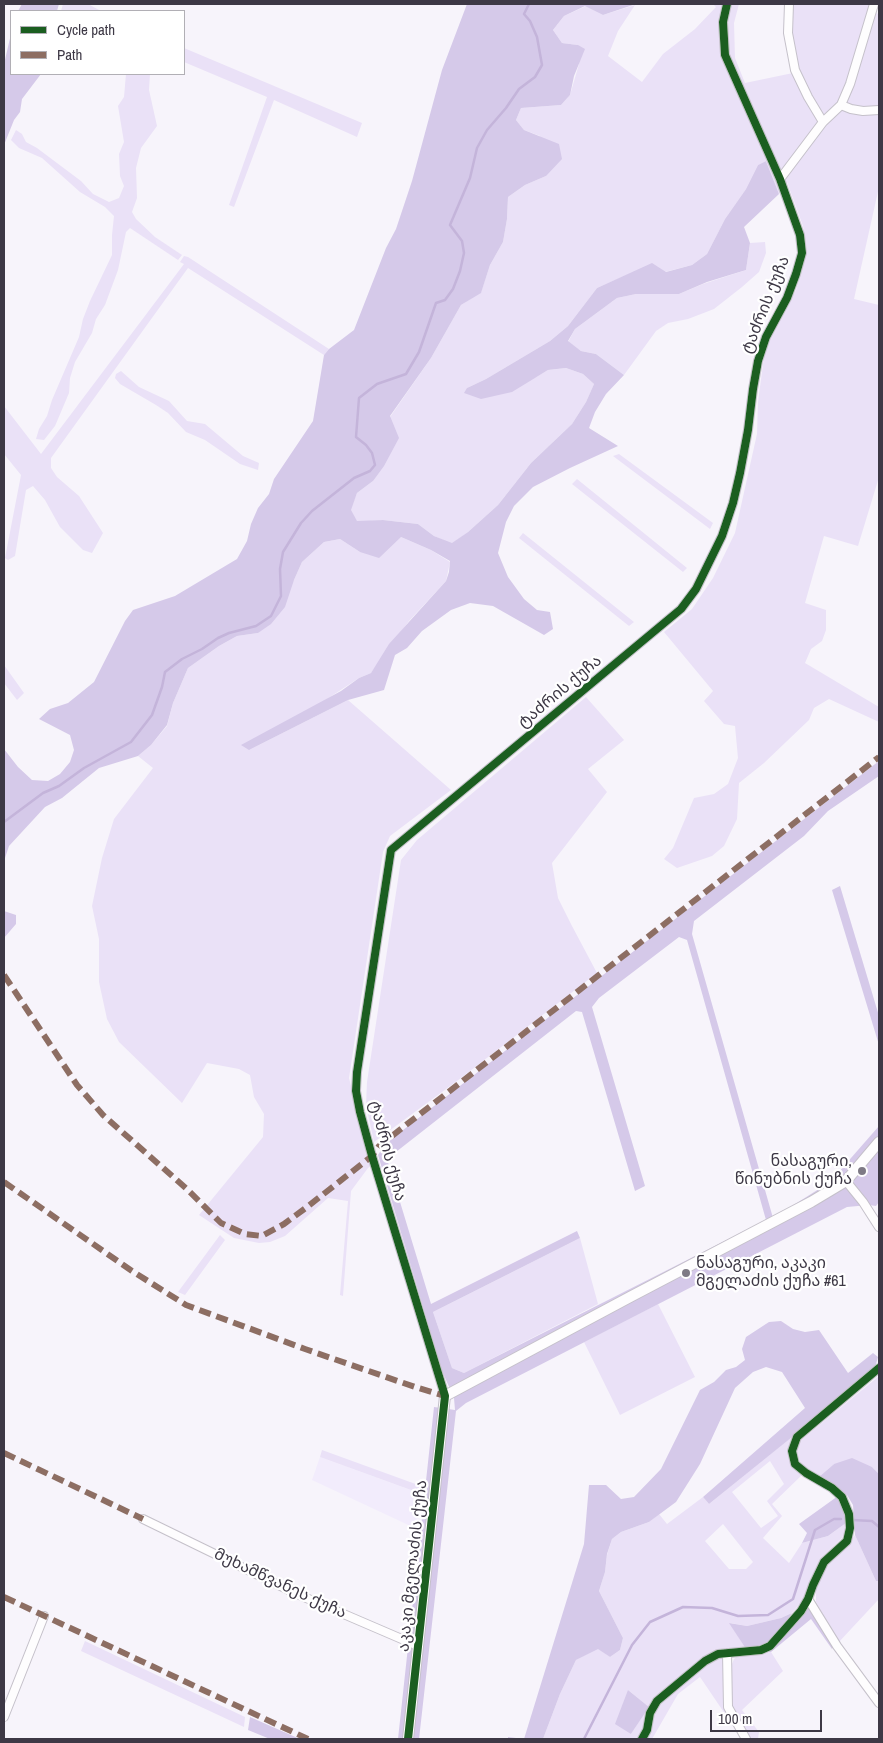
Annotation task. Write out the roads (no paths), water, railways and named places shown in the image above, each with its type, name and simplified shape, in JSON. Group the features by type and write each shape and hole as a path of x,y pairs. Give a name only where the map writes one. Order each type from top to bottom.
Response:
{"street":[{"name":"ტაძრის ქუჩა","path":"445,1396 372,1156 356,1091 357,1072 391,850 681,609 696,589 722,536 733,503 748,430 758,361 766,337 788,298 802,253 800,235 780,179 725,56 723,22 727,4"},
{"path":"789,4 788,33 795,70 823,122"},
{"path":"780,179 823,122 841,106 850,84 874,4"},
{"path":"841,106 863,111 879,110"},
{"path":"445,1396 811,1202 846,1181 879,1142"},
{"path":"846,1181 863,1202 879,1227"},
{"path":"642,1739 647,1730 650,1713 657,1701 705,1661 718,1654 761,1650 770,1646 801,1611 824,1562 846,1540 850,1528 849,1514 842,1497 832,1488 806,1473 795,1464 792,1451 797,1437 878,1371 879,1368"},
{"name":"აკაკი მგელაძის ქუჩა","path":"408,1739 445,1396"},
{"name":"მუხამწვანეს ქუჩა","path":"143,1519 297,1594 418,1646"},
{"path":"808,1599 837,1646 879,1703"},
{"path":"4,1718 44,1616"},
{"path":"727,1653 728,1707 746,1739"}],"waterway":[{"path":"4,822 43,793 59,786 84,768 131,742 152,715 165,672 182,659 218,638 256,626 271,616 281,596 280,569 283,552 301,523 312,511 354,478 370,471 375,465 372,453 356,437 359,398 377,384 406,374 419,352 436,303 445,300 453,289 464,253 462,241 450,225 470,178 477,148 487,130 519,89 535,77 542,65 537,37 530,21 524,14 529,4"},
{"path":"584,1739 632,1645 650,1622 683,1607 712,1608 738,1616 768,1615 793,1599 815,1530 834,1519 841,1519"},
{"path":"852,1520 872,1521 879,1527"}],"place":[{"name":"ნასაგური, წინუბნის ქუჩა","path":"862,1171"},
{"name":"ნასაგური, აკაკი მგელაძის ქუჩა #61","path":"686,1273"}]}
